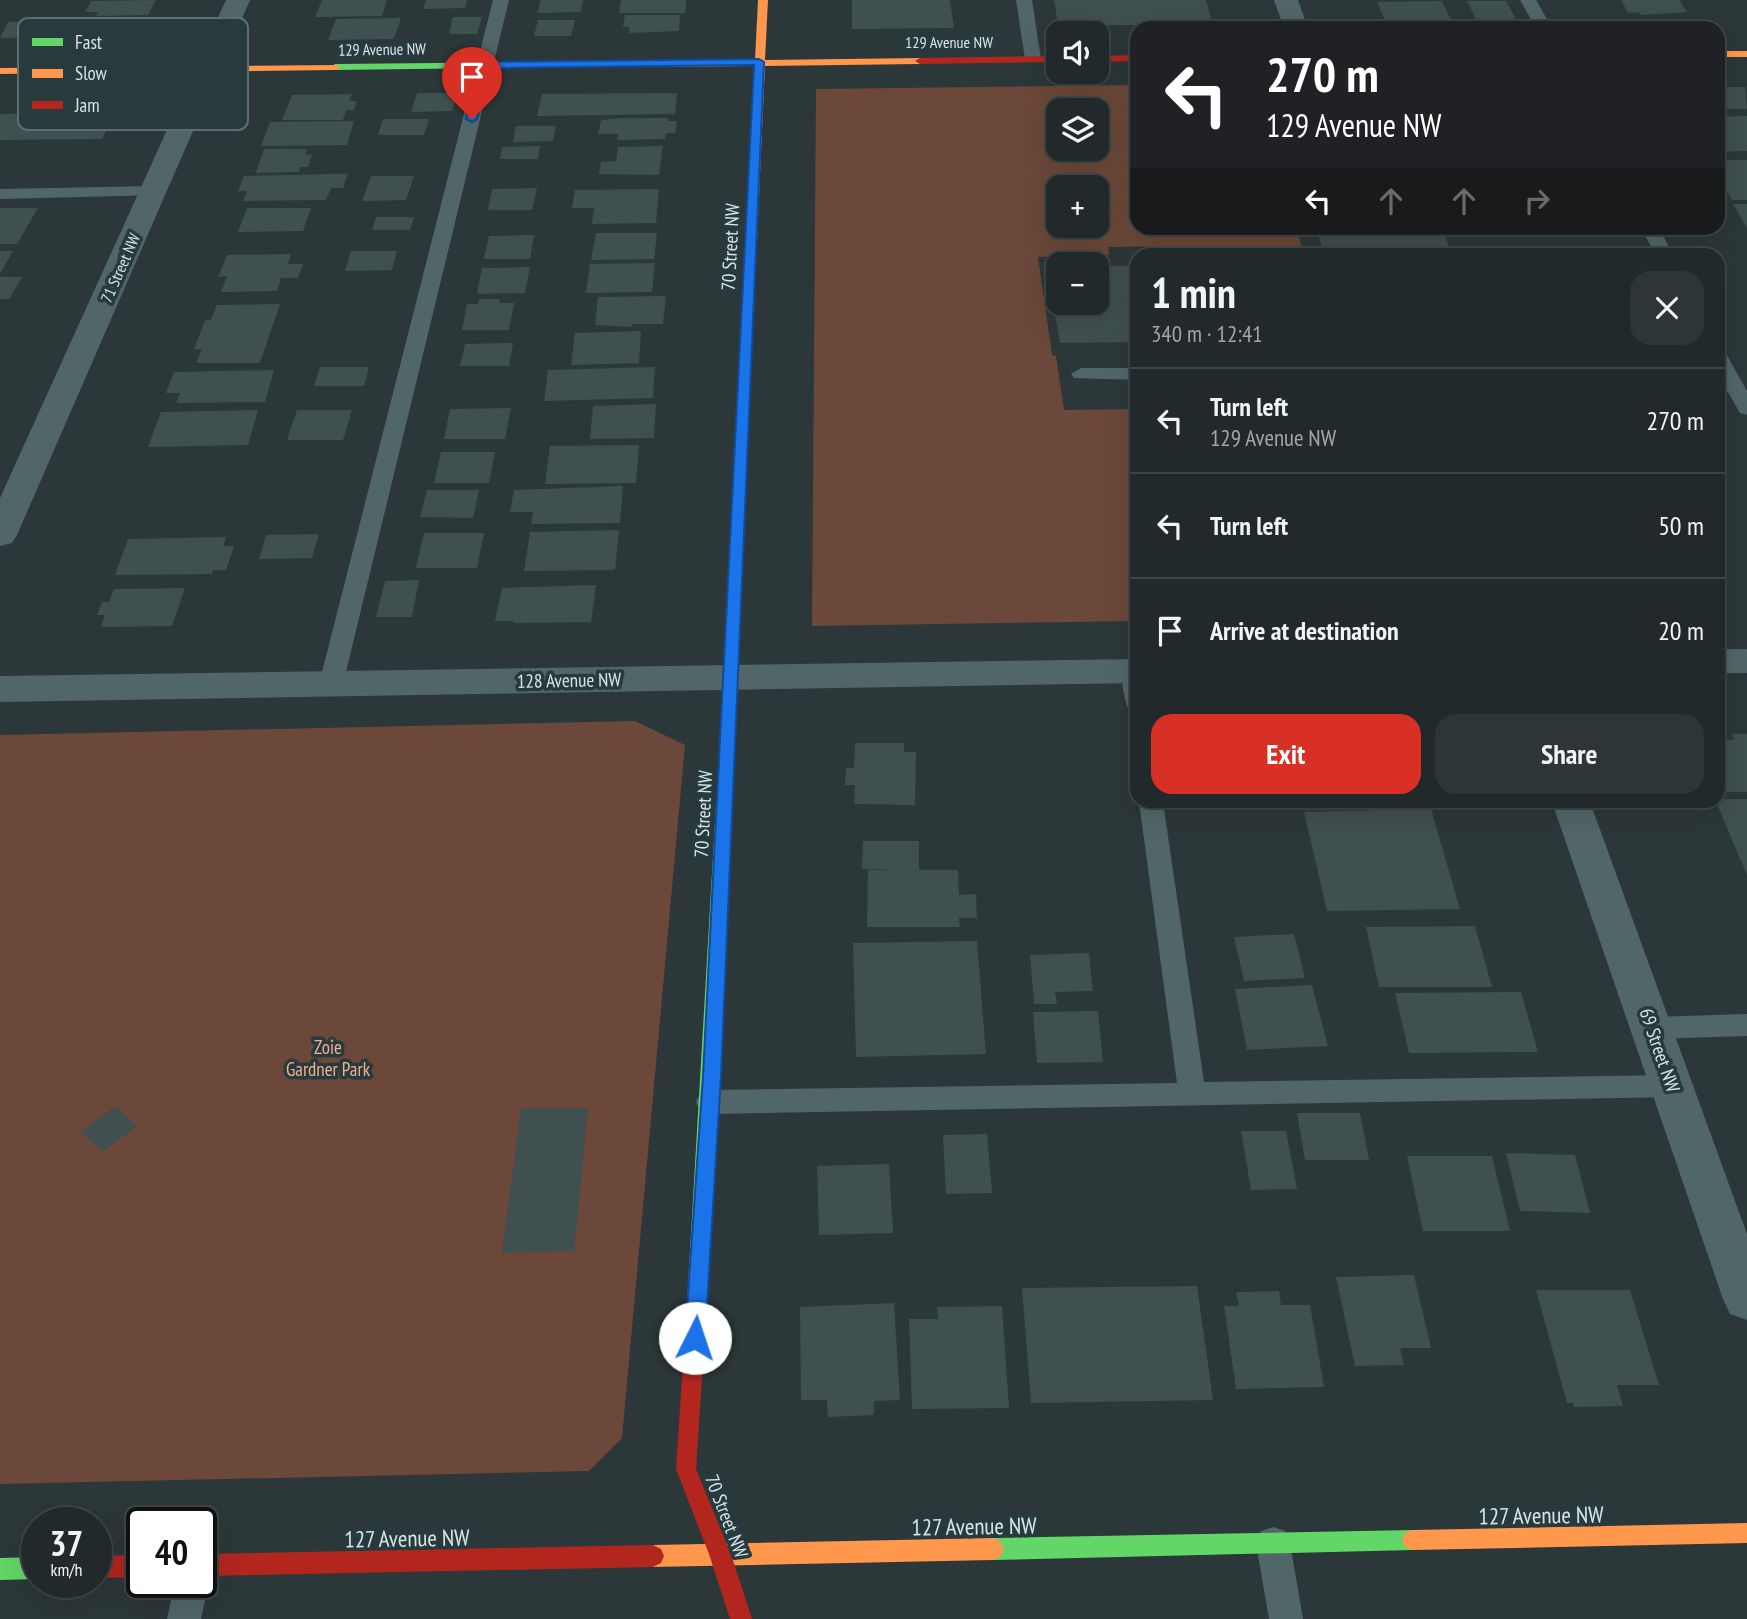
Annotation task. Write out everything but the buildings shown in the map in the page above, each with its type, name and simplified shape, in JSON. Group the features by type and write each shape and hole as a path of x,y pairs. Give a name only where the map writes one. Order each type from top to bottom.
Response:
{"street":[{"name":"71 Street NW","path":"230,18 238,0"},
{"name":"70 Street NW","path":"741,1619 720,1554 686,1469 710,1102 763,0"},
{"path":"1286,0 1294,21"},
{"path":"1725,54 1747,54"},
{"path":"1109,59 1130,58"},
{"name":"129 Avenue NW","path":"248,68 1046,59"},
{"name":"129 Avenue NW","path":"0,71 18,71"},
{"name":"71 Street NW","path":"0,535 180,130"},
{"path":"1725,661 1747,660"},
{"name":"128 Avenue NW","path":"0,689 1130,671"},
{"name":"69 Street NW","path":"1573,808 1747,1299"},
{"name":"127 Avenue NW","path":"217,1565 1747,1533"},
{"path":"0,1569 21,1568"}],"lane":[{"path":"331,684 501,0"},
{"path":"1024,0 1033,59"},
{"path":"1528,0 1540,21"},
{"path":"0,194 155,191"},
{"path":"1725,369 1747,409"},
{"path":"1081,374 1130,374"},
{"path":"1152,808 1192,1093"},
{"path":"1653,1028 1747,1026"},
{"path":"710,1102 1673,1086"},
{"path":"1273,1543 1286,1619"},
{"path":"184,1619 189,1598"}],"green space":[{"path":"1130,85 1130,235 1298,235 1302,248 1108,247 1109,252 1046,252 1046,257 1038,257 1052,355 1056,356 1064,410 1130,409 1130,621 812,626 816,89"},
{"name":"Zoie Gardner Park","path":"635,721 685,745 622,1438 589,1471 0,1484 0,735"}],"traffic: fast":[{"path":"335,67 651,64"},
{"path":"697,1302 724,805"},
{"path":"993,1549 1413,1540"},
{"path":"0,1569 21,1568"}],"traffic: slow":[{"path":"751,240 763,0"},
{"path":"1725,54 1747,54"},
{"path":"651,64 920,61"},
{"path":"248,68 335,67"},
{"path":"0,71 18,71"},
{"path":"1413,1540 1747,1533"},
{"path":"653,1556 993,1549"}],"traffic: jam":[{"path":"1109,59 1130,58"},
{"path":"920,61 1046,59"},
{"path":"724,805 751,240"},
{"path":"697,1302 686,1469 720,1554 741,1619"},
{"path":"217,1565 653,1556"},
{"path":"112,1567 126,1566"}],"route":[{"path":"472,119 485,65 759,62 712,1076 695,1338"}]}
